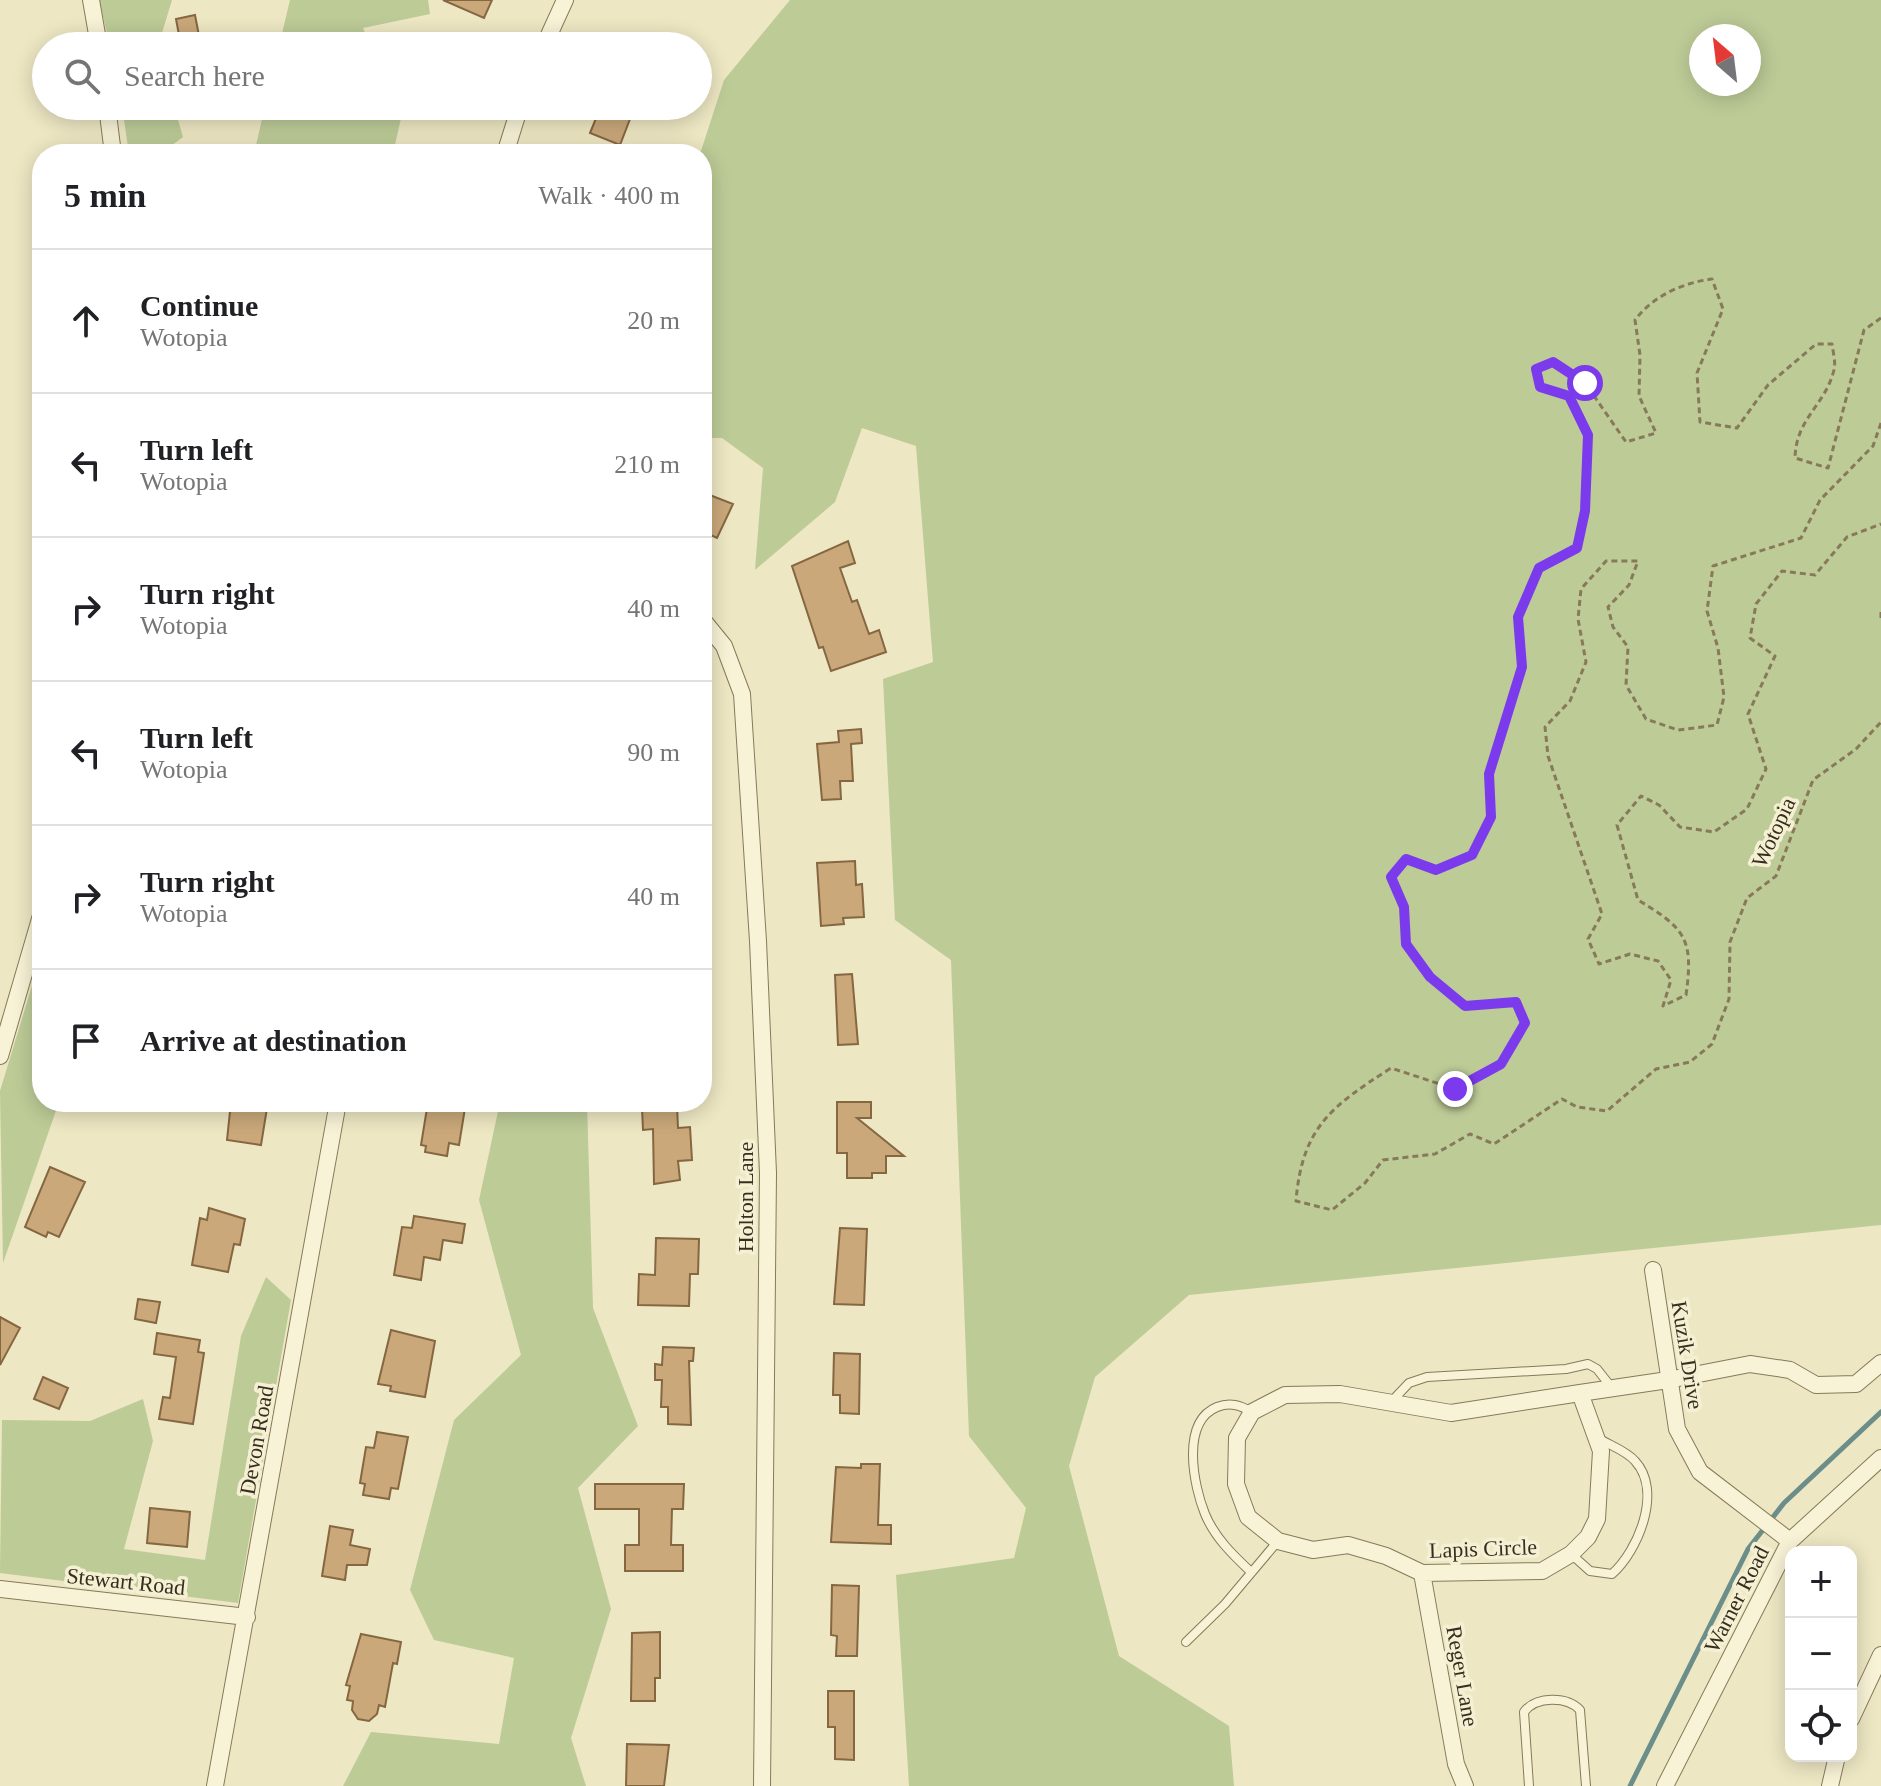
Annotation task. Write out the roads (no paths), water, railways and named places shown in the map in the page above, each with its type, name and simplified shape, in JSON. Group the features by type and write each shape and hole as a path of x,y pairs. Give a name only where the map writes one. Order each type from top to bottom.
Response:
{"street":[{"path":"91,0 97,32"},
{"path":"550,32 565,0"},
{"path":"109,120 112,144"},
{"path":"508,144 516,120"},
{"name":"Holton Lane","path":"712,631 724,646 742,694 768,1173 762,1786"},
{"path":"0,1056 32,946"},
{"name":"Devon Road","path":"215,1786 336,1112"},
{"name":"Kuzik Drive","path":"1653,1270 1677,1429 1700,1472 1790,1541"},
{"path":"1252,1412 1285,1395 1340,1394 1451,1413 1668,1380 1750,1364 1790,1370 1816,1385 1856,1384 1881,1363"},
{"name":"Lapis Circle","path":"1252,1412 1237,1438 1236,1484 1248,1517 1278,1541 1313,1550 1348,1545 1386,1556 1422,1573 1542,1571 1571,1554 1588,1537 1597,1519 1602,1484 1598,1438 1580,1393"},
{"name":"Warner Road","path":"1665,1786 1790,1541 1881,1458"},
{"name":"Reger Lane","path":"1422,1573 1456,1764 1465,1786"},
{"name":"Stewart Road","path":"0,1589 247,1617"},
{"path":"1857,1706 1881,1655"},
{"path":"1830,1786 1836,1762"}],"lane":[{"path":"1391,1402 1409,1383 1427,1377 1566,1369 1588,1364 1597,1369 1612,1388"},
{"path":"1251,1572 1224,1546 1206,1516 1195,1483 1194,1451 1196,1430 1209,1411 1229,1404 1252,1412"},
{"path":"1571,1554 1590,1571 1612,1574 1623,1565 1642,1522 1648,1495 1643,1472 1634,1459 1598,1438"},
{"path":"1186,1642 1278,1541"},
{"path":"1529,1786 1524,1712 1529,1705 1540,1701 1561,1701 1580,1710 1586,1786"}],"waterway":[{"path":"1630,1786 1748,1549 1784,1503 1881,1412"}]}
